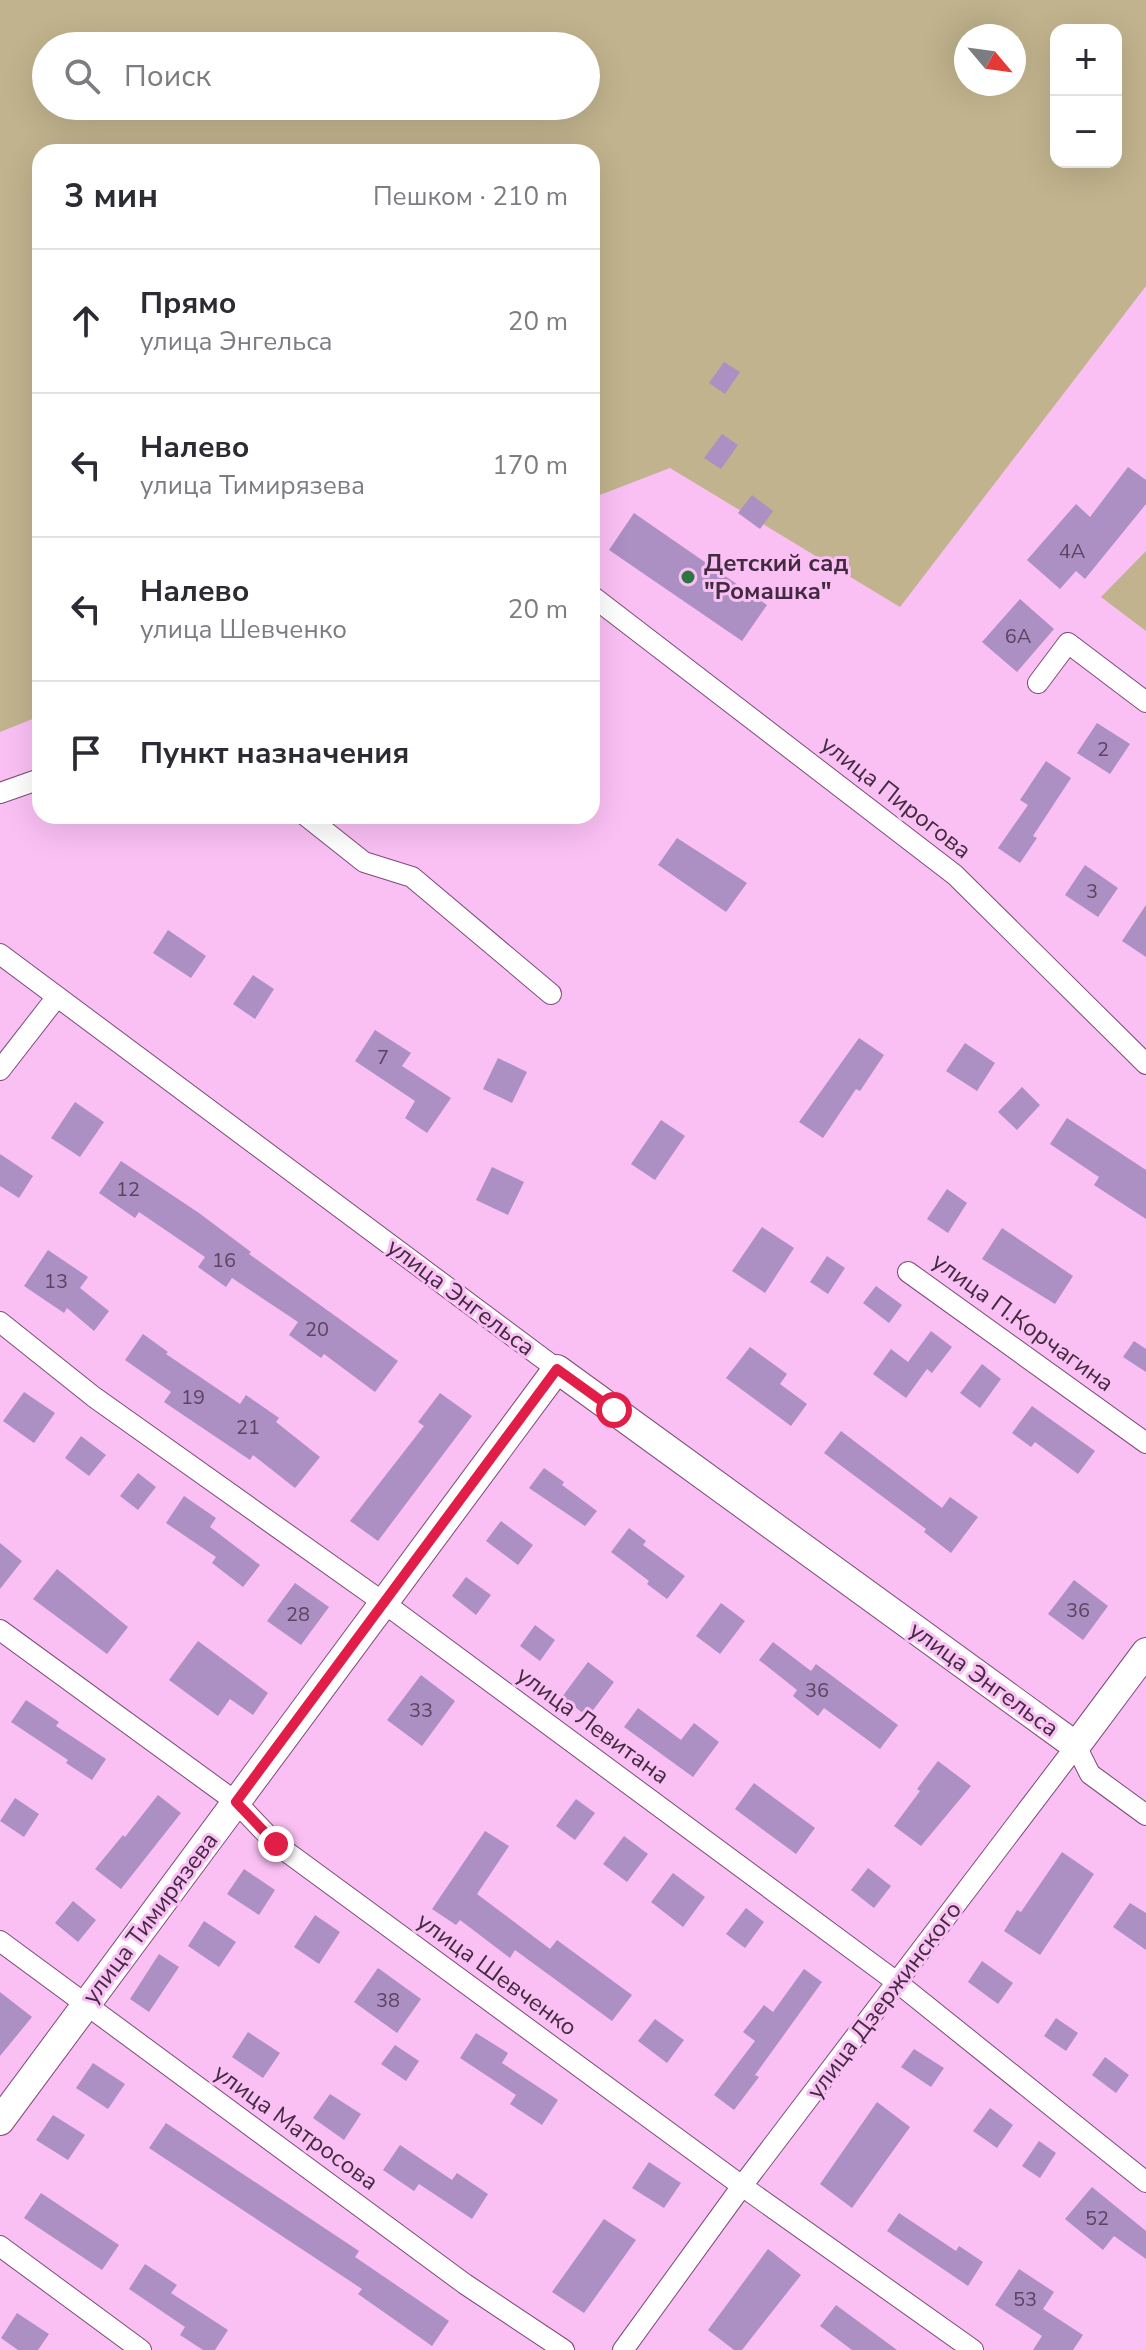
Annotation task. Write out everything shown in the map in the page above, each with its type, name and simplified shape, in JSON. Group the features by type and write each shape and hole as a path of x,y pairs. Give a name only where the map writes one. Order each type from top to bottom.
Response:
{"street":[{"name":"улица Пирогова","path":"600,602 955,875 1146,1064"},
{"path":"1038,683 1068,643 1146,702"},
{"path":"0,793 32,782"},
{"path":"316,824 364,862 412,877 551,994"},
{"name":"улица Энгельса","path":"0,954 557,1369 1076,1746 1090,1774 1146,1815"},
{"path":"0,1070 56,998"},
{"name":"улица П.Корчагина","path":"908,1272 1146,1443"},
{"name":"улица Левитана","path":"0,1322 94,1397 384,1603 898,1983 1146,2182"},
{"name":"улица Тимирязева","path":"0,2121 557,1369"},
{"name":"улица Шевченко","path":"0,1630 236,1802 276,1844 742,2186 973,2350"},
{"name":"улица Дзержинского","path":"623,2350 742,2186 1146,1652"},
{"name":"улица Матросова","path":"0,1941 465,2284 564,2350"},
{"path":"0,2246 141,2350"}],"shaded area":[{"path":"0,0 1146,0 1146,286 900,607 670,468 600,495 600,144 32,144 32,719 0,732"},
{"path":"1146,551 1146,631 1101,597"}],"building":[{"path":"724,362 740,372 725,394 709,383"},
{"path":"722,434 738,445 721,469 704,458"},
{"path":"1128,467 1146,480 1146,504 1085,579 1076,571 1060,589 1027,560 1076,504 1090,517"},
{"path":"752,495 773,511 760,529 738,513"},
{"name":"Детский сад \"Ромашка\"","path":"634,513 767,605 742,641 609,550"},
{"path":"1020,599 1054,629 1017,672 982,642"},
{"path":"1097,723 1130,744 1110,774 1077,753"},
{"path":"1046,761 1071,778 1033,836 1037,838 1020,863 998,848 1028,805 1020,800"},
{"path":"677,838 747,883 726,912 658,865"},
{"path":"1085,865 1118,888 1098,917 1065,895"},
{"path":"1146,905 1146,957 1122,941"},
{"path":"168,930 206,956 191,978 153,953"},
{"path":"253,975 274,989 255,1019 233,1004"},
{"path":"375,1030 411,1053 402,1066 451,1098 427,1133 405,1118 415,1101 355,1061"},
{"path":"859,1038 884,1055 860,1091 856,1089 823,1138 799,1122"},
{"path":"965,1043 995,1063 977,1091 946,1071"},
{"path":"498,1058 527,1072 512,1103 483,1089"},
{"path":"1022,1087 1040,1105 1017,1130 998,1112"},
{"path":"75,1102 104,1122 80,1157 51,1138"},
{"path":"1067,1118 1146,1170 1146,1219 1094,1185 1099,1177 1050,1144"},
{"path":"661,1120 685,1136 655,1180 631,1164"},
{"path":"0,1154 33,1176 19,1198 0,1186"},
{"path":"121,1161 199,1213 251,1252 249,1254 398,1361 375,1392 324,1354 321,1358 289,1335 298,1322 232,1278 226,1287 198,1267 205,1257 139,1212 135,1218 99,1193"},
{"path":"492,1167 524,1182 508,1215 476,1200"},
{"path":"947,1189 967,1203 948,1233 927,1219"},
{"path":"762,1227 794,1248 765,1293 732,1271"},
{"path":"1002,1228 1073,1276 1055,1304 982,1259"},
{"path":"48,1250 88,1277 80,1288 109,1311 94,1331 67,1308 64,1313 24,1286"},
{"path":"827,1256 845,1268 828,1294 810,1282"},
{"path":"876,1286 902,1305 889,1323 863,1303"},
{"path":"931,1331 952,1347 932,1373 927,1369 906,1398 873,1374 891,1349 908,1362"},
{"path":"143,1334 168,1352 166,1354 240,1404 246,1395 279,1418 276,1422 320,1457 295,1488 253,1455 250,1460 164,1402 171,1392 125,1360"},
{"path":"1134,1341 1146,1349 1146,1372 1123,1357"},
{"path":"750,1347 787,1374 780,1384 807,1404 791,1426 726,1378"},
{"path":"982,1364 1001,1379 980,1408 960,1393"},
{"path":"24,1392 55,1413 34,1443 3,1421"},
{"path":"440,1393 472,1416 378,1541 350,1521 424,1426 418,1422"},
{"path":"1032,1406 1095,1451 1078,1474 1035,1442 1031,1447 1012,1433"},
{"path":"841,1431 942,1508 950,1497 978,1517 951,1553 924,1532 926,1529 824,1453"},
{"path":"81,1436 106,1455 89,1476 65,1458"},
{"path":"544,1468 597,1511 585,1526 529,1488"},
{"path":"138,1473 156,1487 138,1510 120,1496"},
{"path":"184,1496 216,1518 210,1527 260,1565 243,1587 212,1563 216,1557 166,1523"},
{"path":"501,1521 533,1545 518,1565 486,1541"},
{"path":"629,1528 646,1541 643,1545 685,1576 667,1599 611,1552"},
{"path":"0,1543 22,1561 0,1589"},
{"path":"57,1569 128,1627 107,1654 33,1599"},
{"path":"466,1577 491,1595 476,1615 452,1596"},
{"path":"1074,1580 1108,1606 1083,1640 1048,1614"},
{"path":"295,1583 329,1607 301,1645 267,1621"},
{"path":"721,1603 745,1621 720,1654 696,1636"},
{"path":"535,1625 555,1640 540,1661 520,1646"},
{"path":"198,1641 268,1693 253,1715 230,1699 218,1716 169,1680"},
{"path":"773,1642 811,1671 816,1664 898,1725 880,1749 824,1708 818,1716 793,1696 797,1690 759,1660"},
{"path":"588,1662 614,1682 588,1717 562,1697"},
{"path":"421,1675 455,1701 422,1746 387,1720"},
{"path":"26,1700 59,1722 56,1726 106,1759 92,1780 11,1722"},
{"path":"638,1708 681,1740 694,1723 719,1742 693,1777 624,1727"},
{"path":"938,1761 971,1786 921,1846 894,1826"},
{"path":"754,1783 815,1828 796,1854 735,1809"},
{"path":"158,1795 181,1813 121,1889 95,1869"},
{"path":"15,1798 39,1814 24,1837 0,1821"},
{"path":"576,1799 595,1813 575,1840 556,1826"},
{"path":"485,1831 509,1846 477,1894 550,1949 557,1940 632,1995 612,2021 515,1950 510,1958 460,1920 456,1925 432,1909"},
{"path":"624,1836 648,1854 627,1882 603,1864"},
{"path":"1062,1852 1094,1874 1040,1955 1004,1931 1017,1910 1021,1912"},
{"path":"868,1868 891,1886 874,1908 851,1890"},
{"path":"244,1869 275,1890 259,1915 227,1894"},
{"path":"673,1873 705,1897 683,1927 651,1902"},
{"path":"73,1901 96,1920 78,1942 55,1923"},
{"path":"1130,1903 1146,1913 1146,1950 1113,1927"},
{"path":"746,1908 764,1922 745,1948 726,1934"},
{"path":"315,1915 340,1932 319,1964 294,1947"},
{"path":"204,1921 236,1942 219,1967 188,1946"},
{"path":"159,1954 179,1967 149,2012 130,1999"},
{"path":"982,1961 1013,1983 998,2004 968,1982"},
{"path":"378,1968 421,1999 397,2033 354,2002"},
{"path":"804,1969 822,1982 755,2075 759,2077 734,2110 714,2095 755,2041 743,2032 764,2005 773,2012"},
{"path":"0,1992 32,2017 0,2056"},
{"path":"1056,2018 1078,2033 1066,2051 1044,2036"},
{"path":"655,2019 684,2040 667,2063 638,2041"},
{"path":"248,2032 280,2053 263,2078 232,2057"},
{"path":"476,2033 508,2053 502,2063 558,2100 542,2125 510,2104 516,2095 460,2058"},
{"path":"395,2045 419,2061 406,2081 381,2064"},
{"path":"914,2049 944,2068 931,2087 901,2067"},
{"path":"1105,2057 1129,2075 1116,2093 1092,2075"},
{"path":"93,2063 125,2084 108,2109 76,2088"},
{"path":"330,2094 361,2114 344,2140 313,2118"},
{"path":"877,2102 910,2127 852,2208 820,2184"},
{"path":"990,2108 1013,2125 997,2148 973,2131"},
{"path":"53,2115 85,2135 68,2160 36,2140"},
{"path":"166,2123 359,2251 355,2257 449,2321 432,2346 358,2294 362,2289 149,2148"},
{"path":"1039,2141 1056,2153 1040,2178 1022,2166"},
{"path":"400,2145 452,2180 457,2173 488,2194 472,2219 419,2184 414,2191 383,2170"},
{"path":"649,2162 681,2183 664,2208 632,2188"},
{"path":"1092,2187 1146,2231 1146,2259 1114,2236 1103,2250 1065,2219"},
{"path":"41,2193 119,2245 102,2270 24,2218"},
{"path":"899,2213 956,2251 959,2246 983,2262 968,2286 887,2231"},
{"path":"604,2219 636,2240 584,2313 552,2292"},
{"path":"768,2249 801,2275 742,2350 734,2350 708,2330"},
{"path":"145,2264 177,2285 171,2293 228,2330 215,2350 203,2350 180,2335 185,2327 129,2289"},
{"path":"1019,2269 1054,2292 1043,2309 1083,2335 1073,2350 1033,2350 1042,2336 995,2305"},
{"path":"836,2305 897,2350 852,2350 820,2326"},
{"path":"17,2313 49,2334 38,2350 18,2350 1,2338"}],"place":[{"name":"Детский сад \"Ромашка\"","path":"688,577"}],"route":[{"path":"276,1844 236,1802 557,1369 614,1410"}]}
